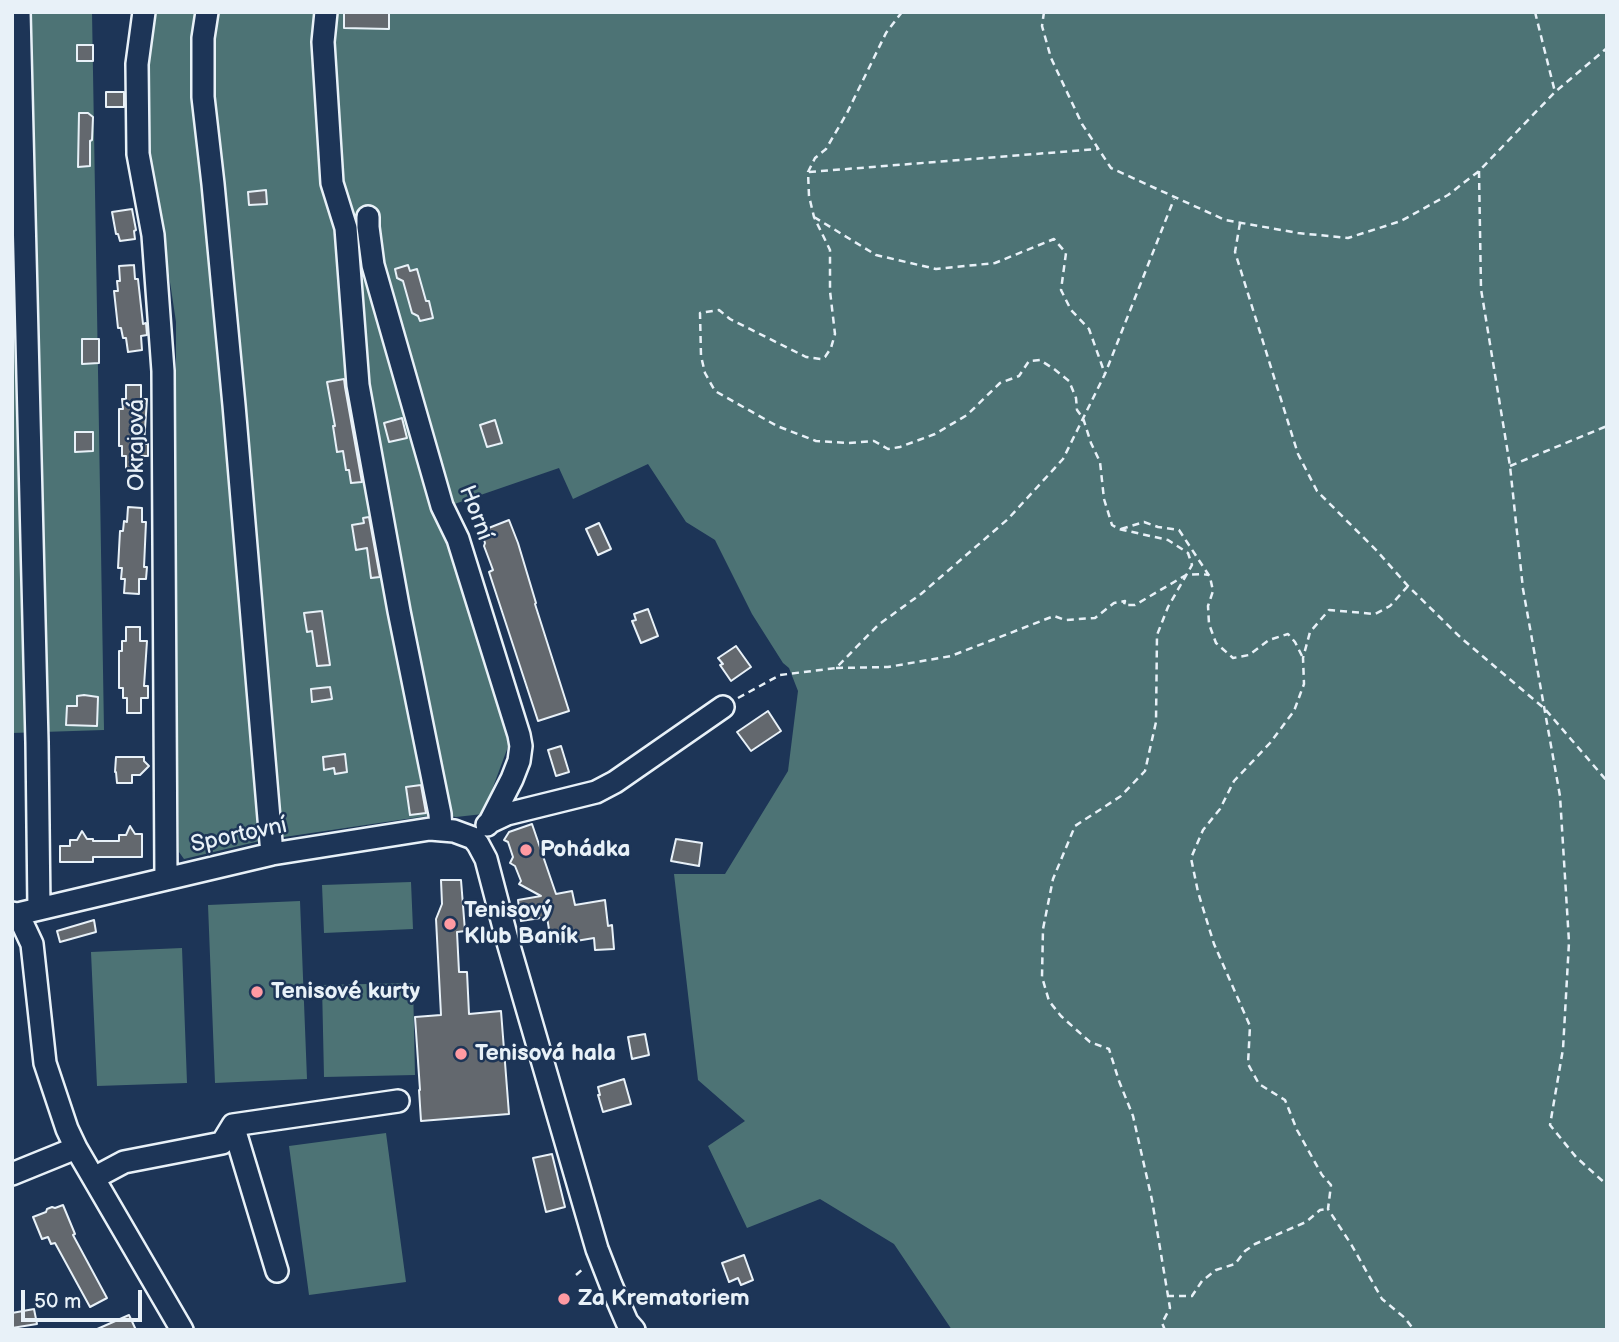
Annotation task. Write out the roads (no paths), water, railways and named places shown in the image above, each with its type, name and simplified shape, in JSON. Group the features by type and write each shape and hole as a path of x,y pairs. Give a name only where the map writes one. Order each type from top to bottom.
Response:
{"street":[{"path":"19,12 39,909"},
{"name":"Okrajová","path":"144,12 137,64 138,154 153,235 163,371 166,879"},
{"path":"207,12 203,38 203,97 234,405 272,854"},
{"path":"327,12 323,42 332,183 346,228 358,385 441,829"},
{"name":"Horní","path":"368,217 373,265 442,506 458,539 519,736 519,761 491,822"},
{"path":"634,1330 627,1322 597,1249 486,859 473,838 491,822 526,809 596,792 615,782 723,706"},
{"name":"Sportovní","path":"182,1330 67,1129 45,1063 32,944 15,913 272,854 430,829 463,833 473,838"},
{"path":"233,1125 398,1101"},
{"path":"94,1178 124,1162 222,1143 233,1125"},
{"path":"233,1125 277,1271"},
{"path":"12,1174 76,1148"}],"place":[{"name":"Pohádka","path":"526,850"},
{"name":"Tenisový Klub Baník","path":"450,924"},
{"name":"Tenisové kurty","path":"257,992"},
{"name":"Tenisová hala","path":"461,1054"},
{"name":"Za Krematoriem","path":"564,1299"}]}
